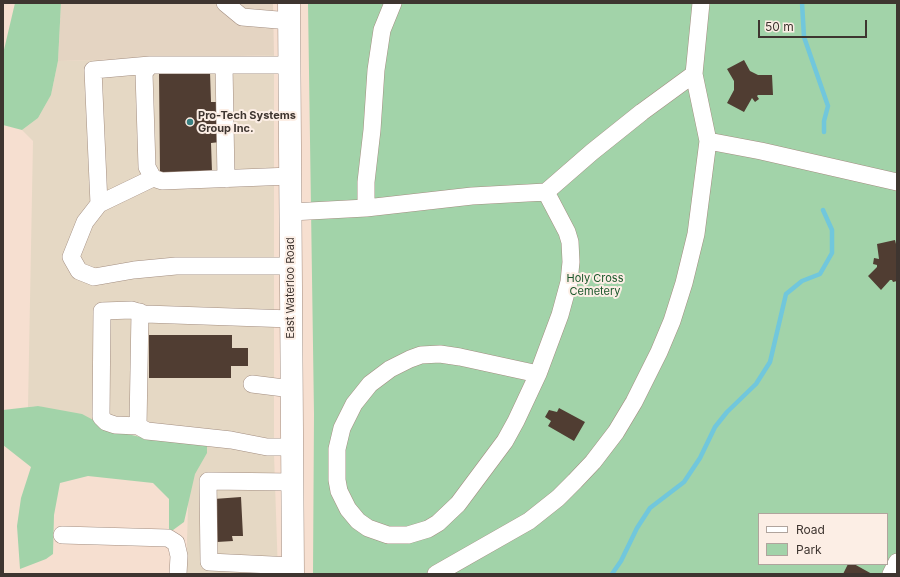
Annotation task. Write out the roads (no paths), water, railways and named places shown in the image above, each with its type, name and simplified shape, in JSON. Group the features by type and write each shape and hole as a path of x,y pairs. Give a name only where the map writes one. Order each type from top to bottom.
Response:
{"main road":[{"name":"East Waterloo Road","path":"290,12 293,570"}],"street":[{"path":"225,3 242,17 290,12"},
{"path":"366,208 366,182 372,130 376,70 382,30 393,3"},
{"path":"436,574 508,534 542,511 575,482 616,432 634,402 659,352 672,321 684,283 696,234 708,141 694,74 701,3"},
{"path":"99,204 93,70 150,65 290,65"},
{"path":"150,65 144,73 147,167 153,178 162,181 291,176"},
{"path":"224,65 226,179"},
{"path":"291,212 366,208 472,196 546,192 592,152 637,116 694,74"},
{"path":"708,141 761,151 897,182"},
{"path":"153,178 99,204 85,222 71,257 79,271 94,277 134,270 176,266 291,266"},
{"path":"538,374 460,356 440,354 421,355 390,369 370,384 354,404 342,428 339,439 337,480 341,495 348,509 358,521 368,528 388,535 408,535 428,529 438,523 458,504 505,441 538,374 560,315 568,282 571,262 570,242 567,232 546,192"},
{"path":"291,320 146,314 132,310 102,311 101,417 106,422 115,425 138,426 147,431 231,440 267,447 292,447"},
{"path":"138,426 140,312"},
{"path":"252,384 292,389"},
{"path":"292,482 208,482 209,562 293,570"},
{"path":"62,535 168,538 176,543 179,556 178,574"},
{"path":"891,574 897,562"}],"waterway":[{"path":"802,3 804,37 828,106 824,121 824,132"},
{"path":"612,574 621,561 637,528 650,508 684,482 700,458 715,427 727,412 756,384 770,362 786,294 802,281 820,274 832,253 832,230 823,210"}],"place":[{"name":"Pro-Tech Systems Group Inc.","path":"190,122"}],"park label":[{"name":"Holy Cross Cemetery","path":"595,285"}]}
